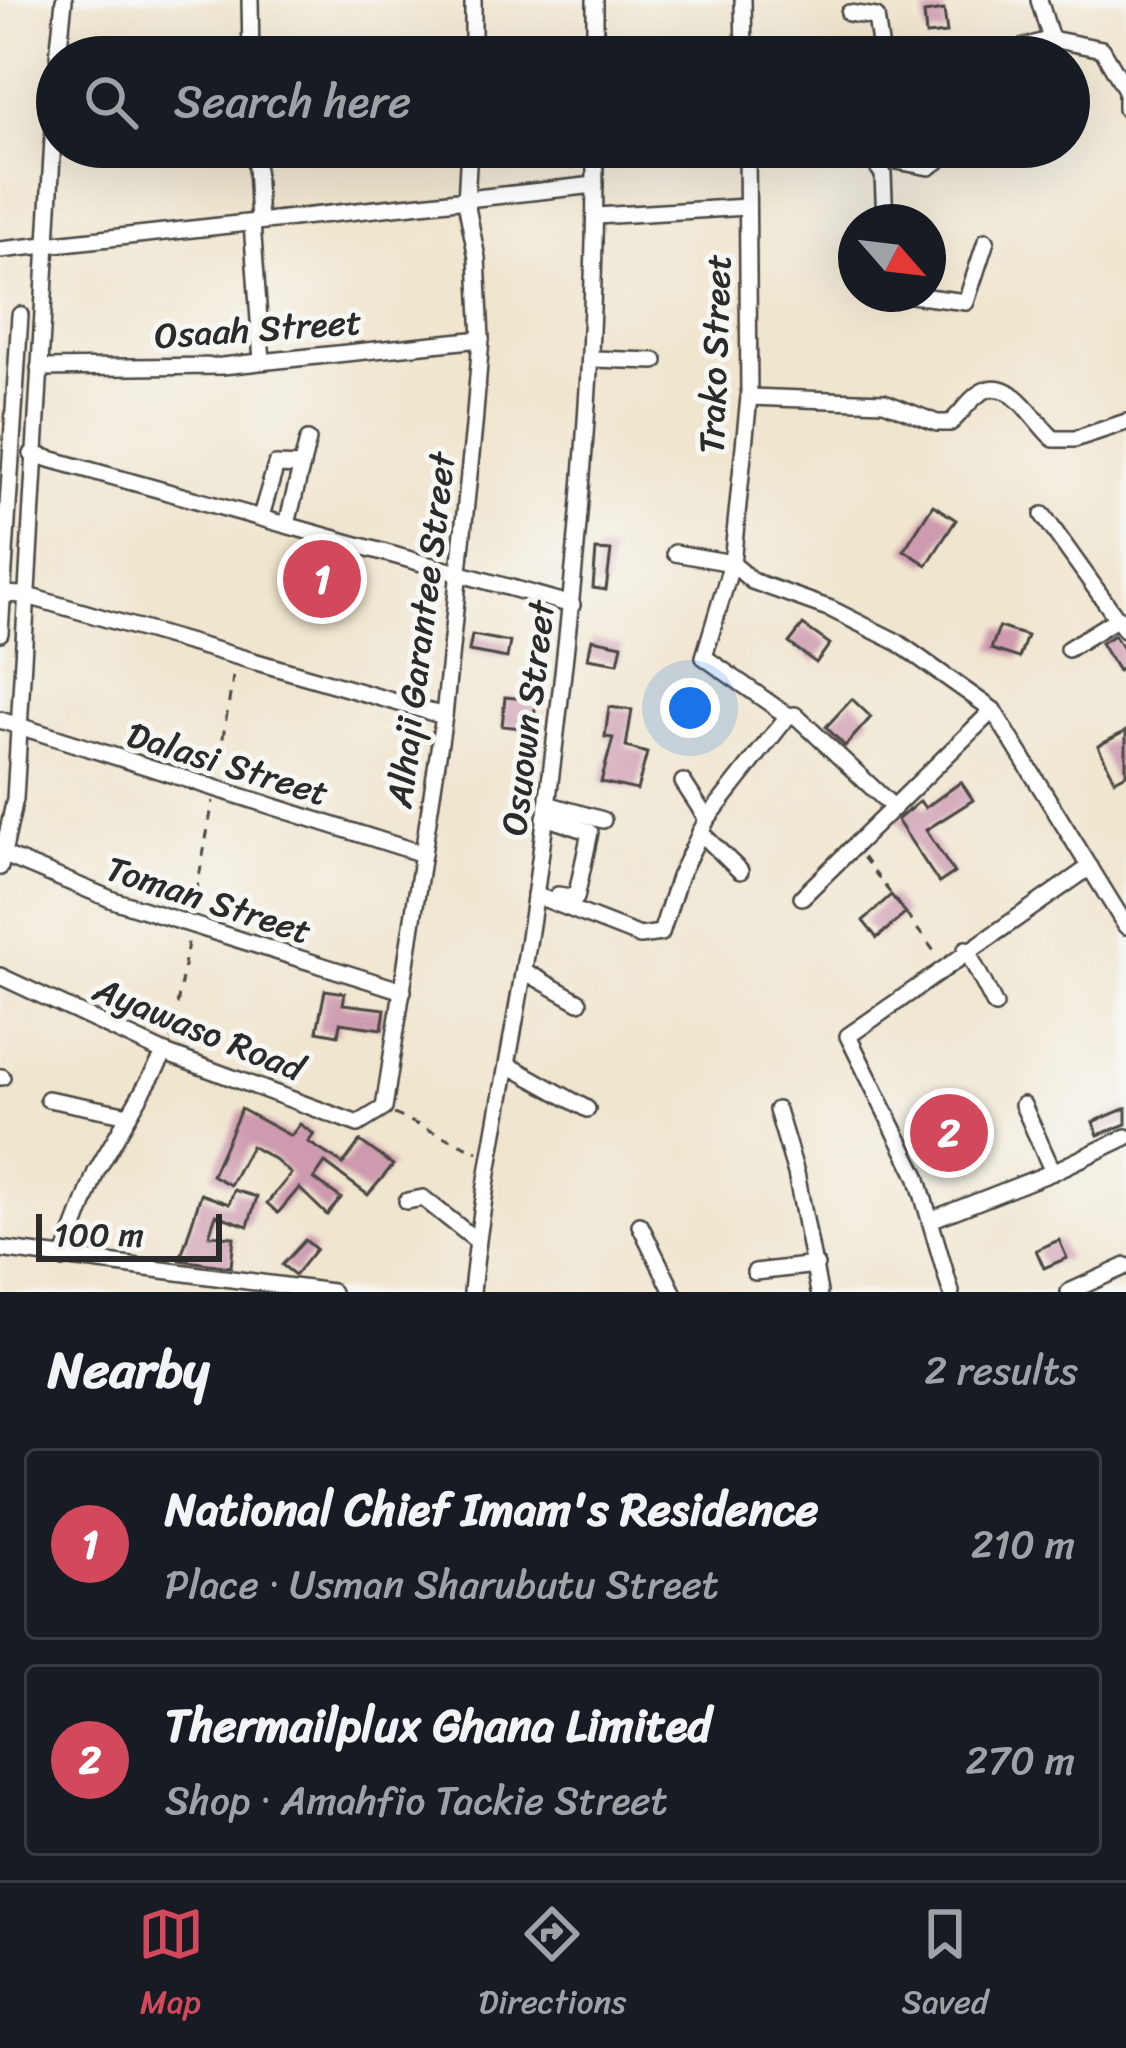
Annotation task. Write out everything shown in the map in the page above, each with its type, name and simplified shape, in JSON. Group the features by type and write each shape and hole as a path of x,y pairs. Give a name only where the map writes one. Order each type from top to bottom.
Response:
{"street":[{"path":"60,36 64,0"},
{"path":"250,0 251,36"},
{"path":"473,0 473,36"},
{"path":"595,0 595,36"},
{"path":"743,0 744,36"},
{"path":"1040,0 1051,36"},
{"path":"848,13 876,17 879,36"},
{"path":"1090,47 1102,49 1126,90 1126,109"},
{"path":"2,859 17,729 52,168"},
{"path":"255,168 262,361"},
{"name":"Alhaji Garantee Street","path":"380,1112 403,991 460,577 481,339 477,258 466,202 468,168"},
{"name":"Osuown Street","path":"472,1292 536,892 572,605 594,359 596,168"},
{"name":"Trako Street","path":"747,168 749,397 732,563 704,657 788,716"},
{"path":"879,168 884,204"},
{"path":"0,250 596,185"},
{"path":"596,216 747,207"},
{"path":"946,299 966,302 986,241"},
{"path":"1,314 42,315"},
{"path":"0,633 4,502 20,315"},
{"name":"Osaah Street","path":"39,368 262,361 481,339"},
{"path":"594,359 655,361"},
{"path":"749,397 884,402 937,423 950,423 983,390 998,388 1017,398 1054,440 1075,439 1126,422"},
{"path":"287,524 308,440"},
{"path":"32,454 572,605"},
{"path":"261,516 276,464 302,466"},
{"path":"1042,515 1122,624 1068,649"},
{"path":"675,553 732,563 752,581 831,609 897,642 993,710 1126,926"},
{"path":"2,594 24,595 444,716"},
{"path":"802,897 993,710"},
{"path":"536,892 654,936 665,926 679,877 703,826 788,716 801,717 894,808"},
{"name":"Dalasi Street","path":"0,720 423,854"},
{"path":"683,782 703,826 740,871"},
{"path":"546,811 602,820"},
{"path":"536,892 576,898 591,838 586,828 546,811"},
{"name":"Toman Street","path":"2,859 403,991"},
{"path":"951,1292 933,1219 896,1125 848,1036 1090,867"},
{"path":"967,949 995,1005"},
{"path":"524,971 579,1001"},
{"name":"Ayawaso Road","path":"0,976 166,1052 358,1124 380,1112"},
{"path":"62,1259 80,1207 166,1052"},
{"path":"508,1065 587,1109"},
{"path":"48,1100 129,1115"},
{"path":"1023,1105 1053,1172"},
{"path":"777,1110 819,1292"},
{"path":"933,1219 1053,1172 1126,1137"},
{"path":"406,1201 423,1198 477,1241"},
{"path":"640,1226 673,1292"},
{"path":"0,1249 332,1292"},
{"path":"754,1272 816,1265"},
{"path":"1069,1292 1126,1266"}],"path":[{"path":"854,847 902,902 944,965"},
{"path":"166,1052 179,1011 191,925"},
{"path":"380,1112 491,1157"}],"building":[{"path":"944,10 947,33 926,35 924,13"},
{"path":"933,505 956,520 927,565 904,550"},
{"path":"323,550 335,554 328,573 350,581 341,608 307,597"},
{"path":"596,550 611,551 606,590 593,588"},
{"path":"803,625 830,644 816,663 789,643"},
{"path":"999,627 1027,636 1019,658 991,649"},
{"path":"472,635 510,642 507,658 469,651"},
{"path":"1114,635 1126,654 1126,665 1118,671 1101,643"},
{"path":"592,639 622,645 618,663 588,658"},
{"path":"505,697 536,700 533,729 502,726"},
{"path":"852,699 871,717 845,746 826,727"},
{"path":"609,707 632,710 626,747 647,753 637,790 601,782 613,738 605,737"},
{"path":"1126,731 1126,774 1115,780 1098,746"},
{"path":"961,782 973,800 926,830 954,873 939,883 897,820 920,801 925,808"},
{"path":"891,895 906,913 877,938 863,921"},
{"path":"325,990 345,993 343,1004 385,1009 382,1029 340,1023 338,1035 317,1031"},
{"path":"1126,1108 1126,1124 1098,1135 1093,1122"},
{"path":"241,1109 291,1136 300,1124 314,1134 308,1142 343,1164 360,1141 393,1165 368,1195 325,1163 314,1179 341,1198 327,1215 299,1188 278,1213 267,1203 291,1174 274,1159 251,1146 230,1185 212,1175"},
{"path":"962,1118 968,1129 936,1148 930,1136"},
{"path":"234,1190 257,1197 248,1226 216,1215 209,1235 234,1237 231,1267 180,1260 201,1194 229,1204"},
{"path":"305,1240 316,1249 295,1275 282,1265"},
{"path":"1059,1240 1067,1258 1044,1268 1036,1250"}],"place":[{"name":"National Chief Imam's Residence","path":"322,579"},
{"name":"Thermailplux Ghana Limited","path":"949,1133"}]}
